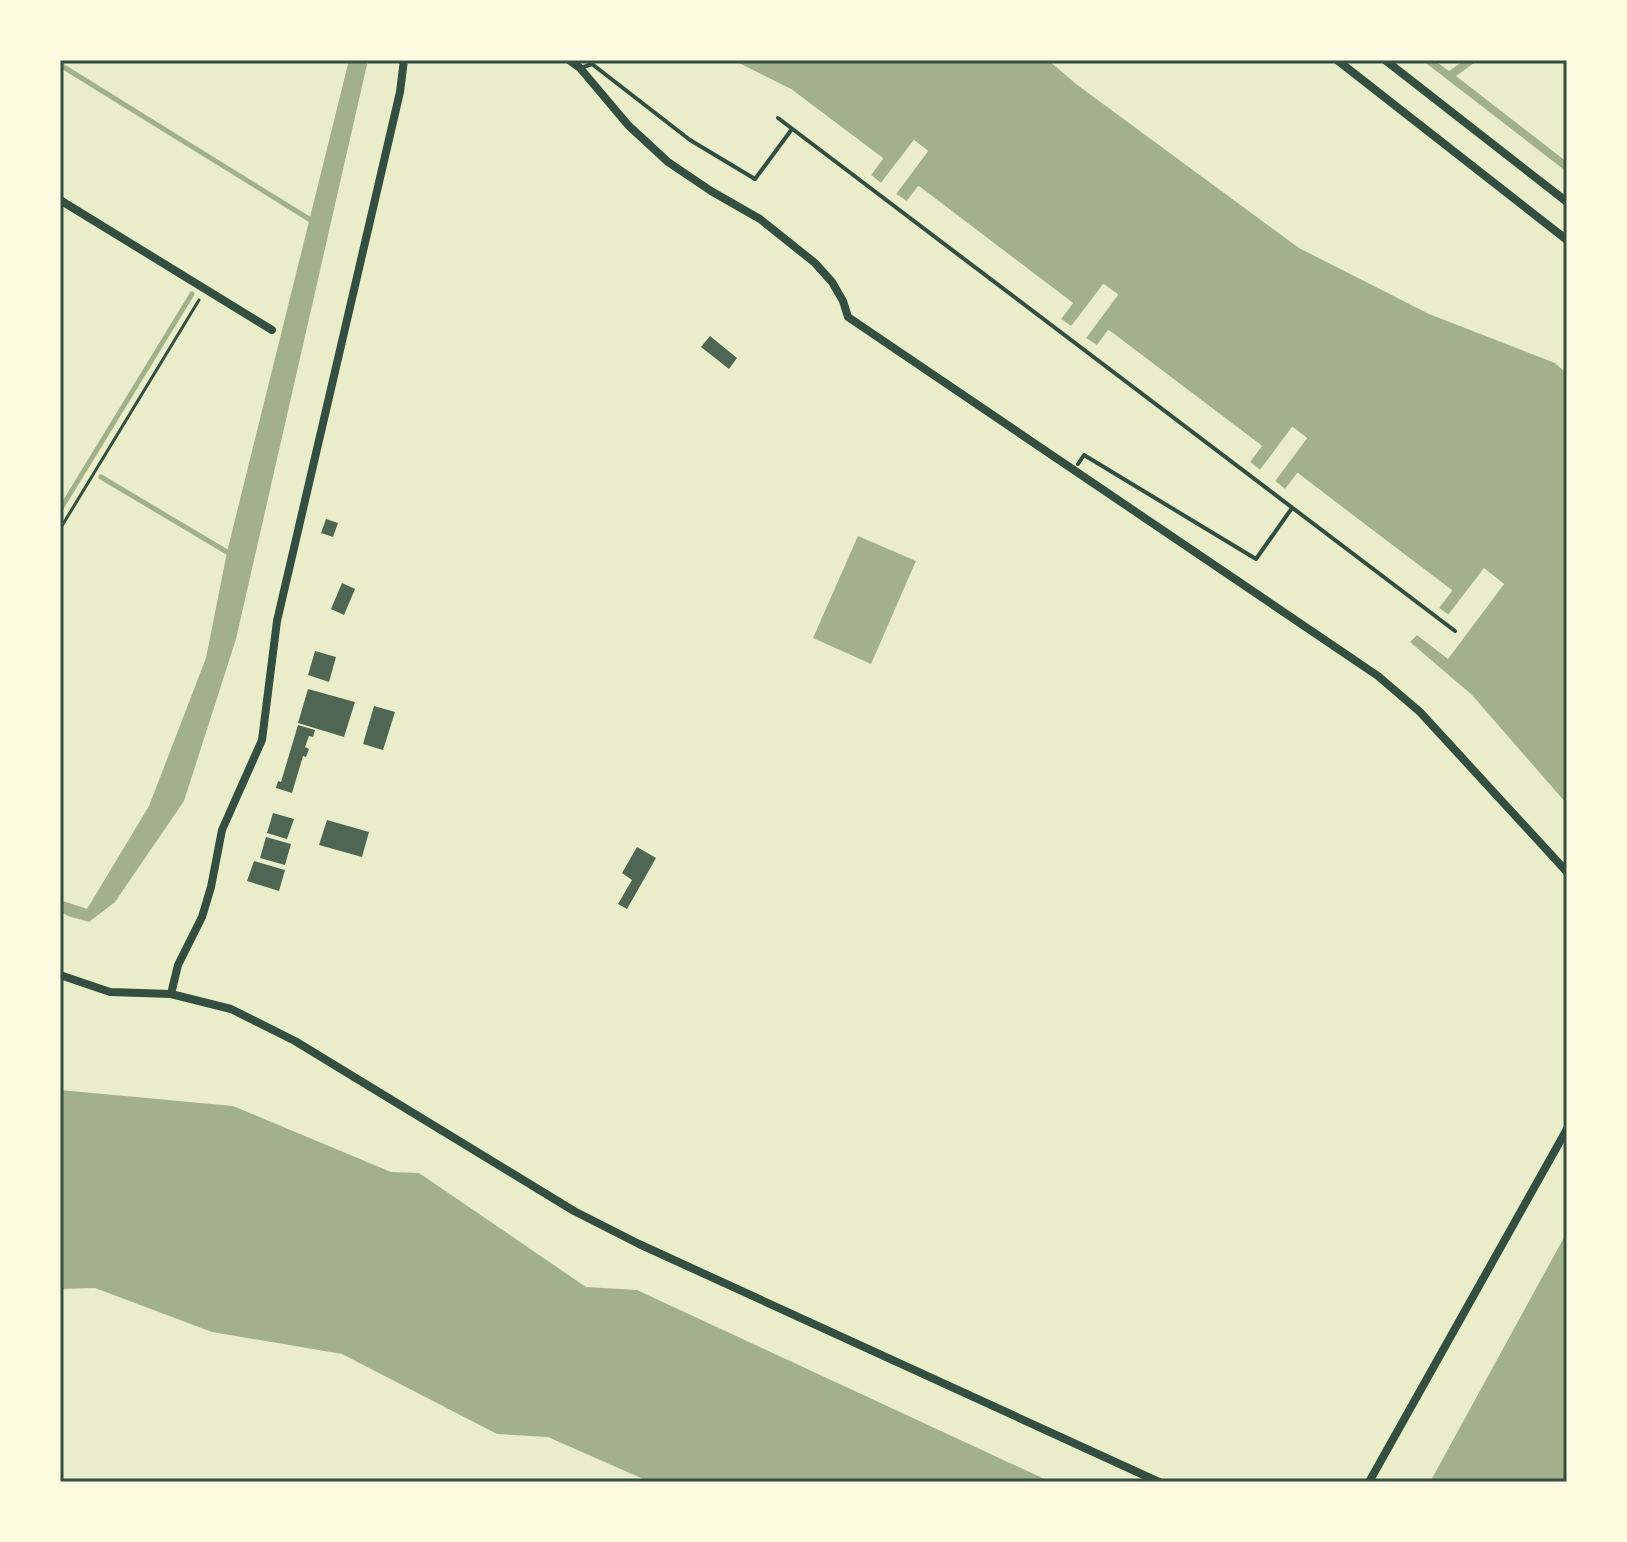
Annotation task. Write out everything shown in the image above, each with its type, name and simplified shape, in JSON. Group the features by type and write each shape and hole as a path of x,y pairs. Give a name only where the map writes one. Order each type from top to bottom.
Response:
{"street":[{"path":"171,994 178,965 202,917 222,830 262,740 277,621 400,92 404,60"},
{"path":"569,60 580,68 628,125 668,162 760,219 815,263 832,282 848,317 1378,676 1420,712 1567,872"},
{"path":"1337,60 1567,240"},
{"path":"1385,60 1567,202"},
{"path":"60,200 272,330"},
{"path":"60,975 110,992 171,994 231,1009 295,1041 574,1211 639,1244 1159,1482"},
{"path":"1369,1482 1567,1129"}],"lane":[{"path":"580,68 592,64 690,140 755,179 792,129"},
{"path":"778,118 1455,631"},
{"path":"1078,464 1084,455 1256,559 1292,508"}],"path":[{"path":"60,529 206,289"}],"shaded area":[{"path":"349,60 368,60 236,639 184,801 115,902 89,922 68,916 60,911 60,900 87,909 149,806 206,658 227,552"},
{"path":"733,60 1048,60 1076,84 1299,248 1429,314 1555,363 1567,374 1567,804 1472,695 1410,642 1417,635 1448,658 1504,584 1484,569 1449,615 1439,608 1452,591 1298,473 1285,489 1275,481 1307,438 1292,427 1260,470 1250,462 1261,445 1108,330 1096,346 1086,338 1118,294 1103,284 1071,327 1061,319 1073,303 918,186 906,202 896,194 928,151 914,140 881,183 871,175 883,158 791,89"},
{"path":"1422,60 1434,60 1449,71 1465,60 1478,60 1456,76 1567,162 1567,172"},
{"path":"858,536 916,561 871,664 813,638"},
{"path":"60,1090 233,1106 391,1172 419,1173 586,1287 637,1290 1051,1482 650,1482 548,1437 497,1434 342,1354 212,1332 95,1288 60,1289"},
{"path":"1567,1232 1567,1482 1430,1482"}],"pier":[{"path":"791,89 883,159 871,175 881,183 914,140 928,151 896,194 907,201 919,186 1073,303 1061,319 1071,326 1104,284 1118,295 1086,338 1097,345 1109,330 1262,446 1250,462 1260,470 1293,427 1307,438 1275,481 1285,489 1297,473 1452,590 1439,608 1448,615 1484,568 1504,584 1448,659 1417,635 1419,632 1447,653 1499,585 1485,574 1452,618 1446,618 1435,608 1447,591 1298,478 1286,493 1272,484 1271,479 1302,439 1294,433 1263,473 1258,473 1246,462 1256,447 1109,335 1097,350 1083,340 1082,336 1113,296 1104,289 1074,329 1069,330 1057,319 1067,303 920,191 907,206 893,196 923,152 915,145 884,186 880,186 867,175 878,160 789,92"}],"building":[{"path":"710,336 737,358 729,369 701,347"},
{"path":"326,519 338,523 333,537 321,533"},
{"path":"342,583 355,589 344,615 331,609"},
{"path":"315,651 336,657 329,682 308,675"},
{"path":"308,689 355,702 344,737 298,723"},
{"path":"374,706 395,712 383,750 363,744"},
{"path":"298,725 315,730 313,737 309,736 305,747 309,749 306,757 303,756 292,793 276,788 278,781 281,782"},
{"path":"273,813 294,819 287,839 267,833"},
{"path":"327,820 369,832 362,857 319,845"},
{"path":"266,837 291,844 285,865 260,858"},
{"path":"637,847 656,858 627,909 618,904 632,880 622,873"},
{"path":"254,861 285,870 279,891 247,881"}],"waterway":[{"path":"62,66 309,219"},
{"path":"60,510 192,294"},
{"path":"101,477 227,552"}]}
